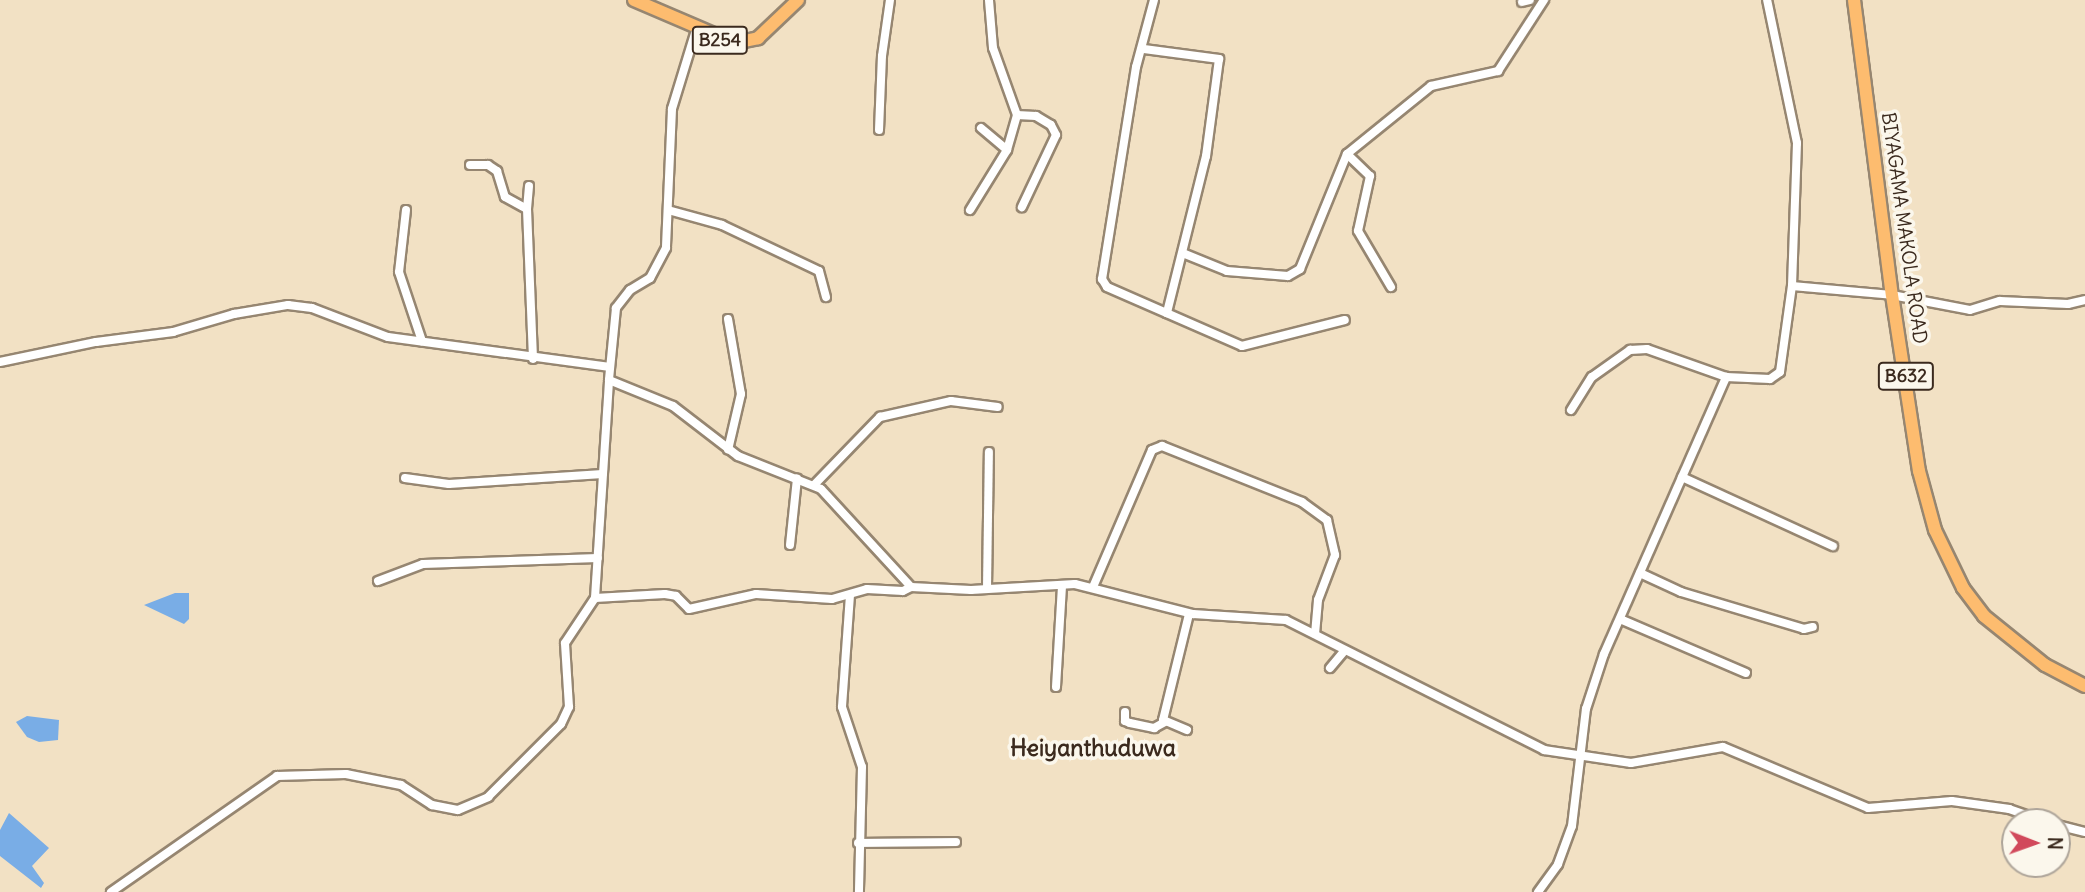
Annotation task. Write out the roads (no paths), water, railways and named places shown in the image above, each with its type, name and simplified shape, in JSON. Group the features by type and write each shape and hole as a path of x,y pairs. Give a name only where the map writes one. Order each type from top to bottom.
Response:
{"main road":[{"name":"B254","path":"634,0 721,40 748,42 798,0"},
{"name":"BIYAGAMA MAKOLA ROAD","path":"1854,0 1892,295 1919,471 1935,530 1952,568 1997,629 2053,670 2085,686"}],"street":[{"path":"879,131 881,56 890,0"},
{"path":"970,210 1007,150 1017,115 993,48 989,0"},
{"path":"1154,0 1144,49 1136,66 1102,279 1107,288 1242,346 1345,320"},
{"path":"1185,254 1227,271 1288,276 1300,269 1347,154 1432,86 1499,71 1544,0"},
{"path":"1572,410 1591,377 1630,350 1647,349 1726,377 1777,375 1792,286 1797,143 1767,0"},
{"path":"111,892 277,776 346,774 401,785 432,805 458,810 488,797 561,724 569,707 565,643 596,598 616,308 630,290 656,270 666,248 672,109 697,27"},
{"path":"1144,49 1219,59 1206,156 1185,254 1167,313"},
{"path":"1017,115 1036,116 1051,125 1056,135 1022,207"},
{"path":"981,128 1007,150"},
{"path":"1347,154 1370,176 1358,232 1391,287"},
{"path":"470,165 488,165 497,171 505,197 527,209"},
{"path":"529,186 527,209 533,359"},
{"path":"668,209 722,225 819,271 826,297"},
{"path":"406,211 399,272 422,341"},
{"path":"1792,286 1892,295 1970,310 2000,301 2068,304 2085,300"},
{"path":"0,362 96,342 173,332 234,314 288,305 312,308 388,337 610,368"},
{"path":"728,319 741,394 728,450"},
{"path":"1538,892 1558,864 1572,826 1586,709 1620,619 1726,377"},
{"path":"609,380 673,406 728,450 814,485 911,587"},
{"path":"814,485 880,417 951,401 998,407"},
{"path":"1093,587 1152,450 1162,446 1302,502 1326,520 1335,555 1318,600 1315,634"},
{"path":"987,588 989,452"},
{"path":"405,478 450,484 603,474"},
{"path":"1682,477 1833,546"},
{"path":"790,545 797,478"},
{"path":"378,581 423,564 598,558"},
{"path":"1640,573 1681,592 1804,629 1813,627"},
{"path":"1056,687 1062,584"},
{"path":"596,598 673,595 689,609 756,594 796,599 850,595 867,589 903,591 911,587 987,588 1062,584 1093,587 1189,614 1272,618 1315,634 1527,744 1582,757 1631,763 1723,747 1868,808 1952,801 2001,809"},
{"path":"850,595 842,707 862,767 858,843 859,892"},
{"path":"1165,722 1167,693 1189,614"},
{"path":"1620,619 1746,673"},
{"path":"1330,668 1345,650"},
{"path":"1125,712 1125,721 1130,723 1154,728 1165,722 1188,730"},
{"path":"858,843 956,842"}],"water":[{"path":"175,593 189,593 189,619 184,624 144,605"},
{"path":"27,716 59,720 58,740 39,742 27,737 16,722"},
{"path":"9,813 49,848 32,866 44,883 41,888 0,856 0,830"}],"district":[{"name":"Heiyanthuduwa","path":"1093,748"}]}
